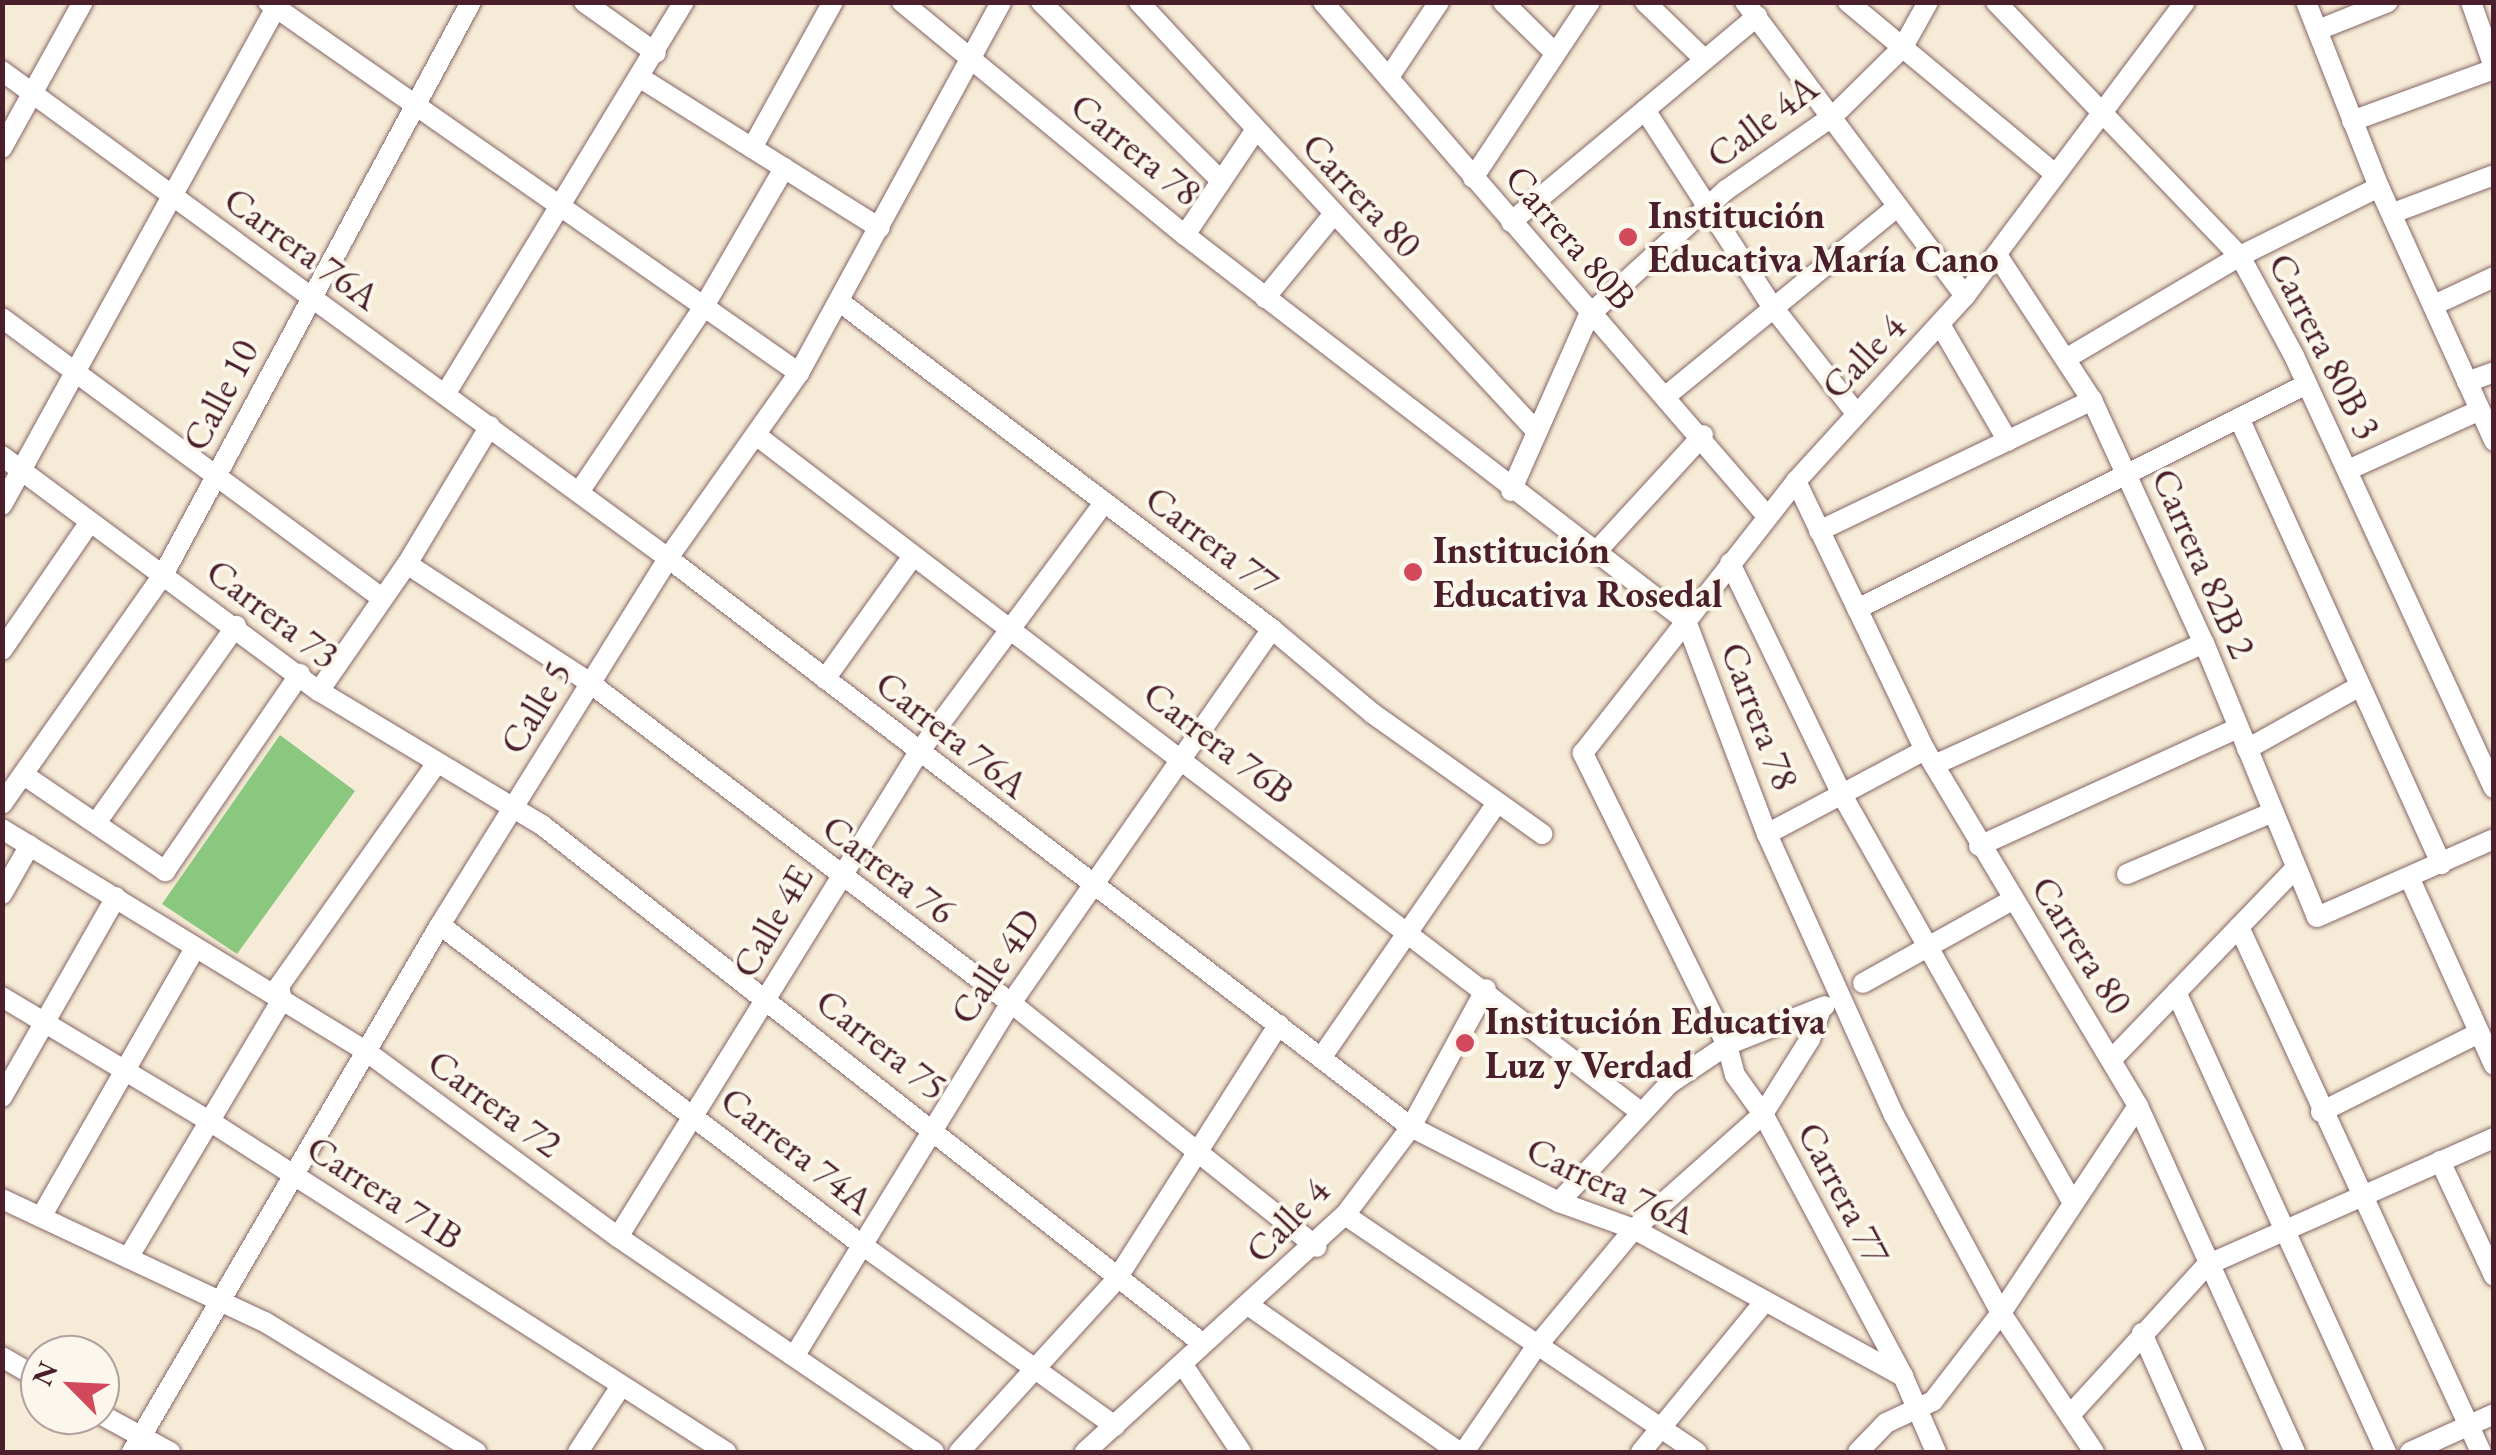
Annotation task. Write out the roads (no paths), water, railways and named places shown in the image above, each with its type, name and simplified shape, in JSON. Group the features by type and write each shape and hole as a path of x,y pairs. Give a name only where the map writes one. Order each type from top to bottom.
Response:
{"street":[{"path":"2,148 83,2"},
{"name":"Calle 10","path":"2,804 163,575 418,108 471,2"},
{"path":"584,2 656,54"},
{"path":"446,393 656,54 684,2"},
{"path":"752,148 833,2"},
{"name":"Carrera 78","path":"902,2 1265,298 1686,622 1829,1003 2001,1313 2094,1452"},
{"name":"Calle 5","path":"137,1445 440,924 668,558 799,374 880,228 967,56 1001,2"},
{"path":"1041,2 1221,181"},
{"name":"Carrera 80","path":"1139,2 1537,432"},
{"name":"Carrera 80B","path":"1323,2 1589,315 1703,435 1767,516"},
{"path":"1389,77 1438,2"},
{"path":"1503,2 1555,53"},
{"path":"1473,178 1590,2"},
{"path":"1645,2 1705,60"},
{"path":"1848,2 2055,174"},
{"name":"Calle 4A","path":"1511,491 1589,315 1705,209 1832,117 1903,48 1928,2"},
{"name":"Carrera 80B 3","path":"1996,2 2240,256 2307,384 2494,788"},
{"name":"Calle 4","path":"1583,752 1796,481 1855,412 1966,296 2185,2"},
{"path":"2306,2 2379,187 2494,441"},
{"path":"2318,30 2388,2"},
{"path":"2352,120 2494,68 2471,2"},
{"path":"2,505 26,473 274,4 799,374"},
{"path":"1510,222 1705,60 1751,9 1966,296"},
{"name":"Carrera 76A","path":"2,71 668,558 1092,888 1411,1127 1559,1202 1634,1229 1903,1376"},
{"path":"639,78 880,228"},
{"path":"1645,110 1705,209 1772,306 1855,412"},
{"path":"1186,235 1255,130"},
{"path":"579,492 703,308 784,168"},
{"path":"2392,213 2494,174"},
{"path":"2068,358 2240,256 2379,187"},
{"path":"1666,396 1897,207"},
{"path":"1265,298 1333,216"},
{"name":"Carrera 82B 2","path":"1997,255 2092,400 2204,643 2318,917 2410,879"},
{"path":"2434,305 2494,277"},
{"name":"Carrera 77","path":"840,302 1542,834"},
{"path":"2,318 215,479 382,598"},
{"path":"1941,326 2008,441"},
{"path":"2467,382 2494,372"},
{"path":"1857,609 2307,384"},
{"path":"1819,530 2092,400"},
{"path":"2348,470 2478,411"},
{"path":"2239,418 2441,864"},
{"path":"318,691 407,564 490,426"},
{"name":"Carrera 76B","path":"756,435 1486,989 1638,1110"},
{"path":"1595,554 1703,435"},
{"name":"Carrera 73","path":"2,456 236,626 318,691 435,766 514,808"},
{"name":"Carrera 80","path":"1796,481 1929,758 2138,1106 2295,1452"},
{"name":"Calle 4E","path":"618,1237 692,1113 768,1000 838,876 919,752 1104,503"},
{"path":"2,650 90,522"},
{"path":"824,679 913,556"},
{"path":"1730,563 1842,795 2072,1201"},
{"name":"Carrera 76","path":"407,564 590,684 838,876 1011,1003 1317,1247"},
{"path":"96,824 236,626"},
{"name":"Calle 4D","path":"794,1355 931,1126 1011,1003 1178,755 1272,629"},
{"path":"1767,834 1842,795 2204,643"},
{"path":"24,775 165,870 300,674"},
{"path":"2247,748 2360,686"},
{"path":"1979,846 2238,728"},
{"name":"Carrera 77","path":"1583,752 1727,1045 1735,1075 1763,1114 1903,1376 1936,1452"},
{"path":"128,1258 282,1000 278,986 435,766"},
{"path":"1322,1058 1497,803"},
{"name":"Carrera 75","path":"514,808 931,1126 1116,1280 1202,1342"},
{"path":"2126,874 2273,812"},
{"name":"Carrera 72","path":"2,829 367,1052 618,1237 934,1452"},
{"path":"2494,865 2489,841 2410,879 2494,1065"},
{"path":"2,894 30,845"},
{"path":"2111,1060 2296,868"},
{"path":"2,1097 116,897"},
{"path":"1863,983 2012,900"},
{"name":"Carrera 74A","path":"440,924 862,1245 1114,1426"},
{"path":"2240,927 2321,1112 2481,1452"},
{"path":"41,1217 130,1072 196,948"},
{"name":"Calle 4","path":"1085,1452 1183,1365 1202,1342 1251,1307 1317,1247 1345,1215 1411,1127 1486,989"},
{"path":"2176,992 2386,1452"},
{"name":"Carrera 71B","path":"2,997 293,1173 620,1389 726,1452"},
{"path":"1559,1202 1638,1110 1727,1045 1829,1003"},
{"path":"1251,1307 1452,1450 1634,1229 1763,1114 1829,1003"},
{"path":"959,1452 1116,1280 1278,1024"},
{"path":"2321,1112 2479,1033"},
{"path":"1858,1452 1886,1423 1918,1412 2001,1313 2138,1106"},
{"path":"2070,1415 2207,1265 2494,1138"},
{"path":"2440,1161 2494,1276"},
{"path":"2,1199 220,1300 476,1452"},
{"path":"1345,1215 1536,1347 1665,1427 1696,1452"},
{"path":"1641,1452 1764,1301"},
{"path":"2142,1333 2195,1452"},
{"path":"1183,1365 1240,1452"},
{"path":"578,1452 620,1389"},
{"path":"2410,1452 2494,1414"},
{"path":"137,1445 170,1452"}],"place":[{"name":"Institución Educativa María Cano","path":"1628,237"},
{"name":"Institución Educativa Rosedal","path":"1413,572"},
{"name":"Institución Educativa Luz y Verdad","path":"1465,1043"}]}
